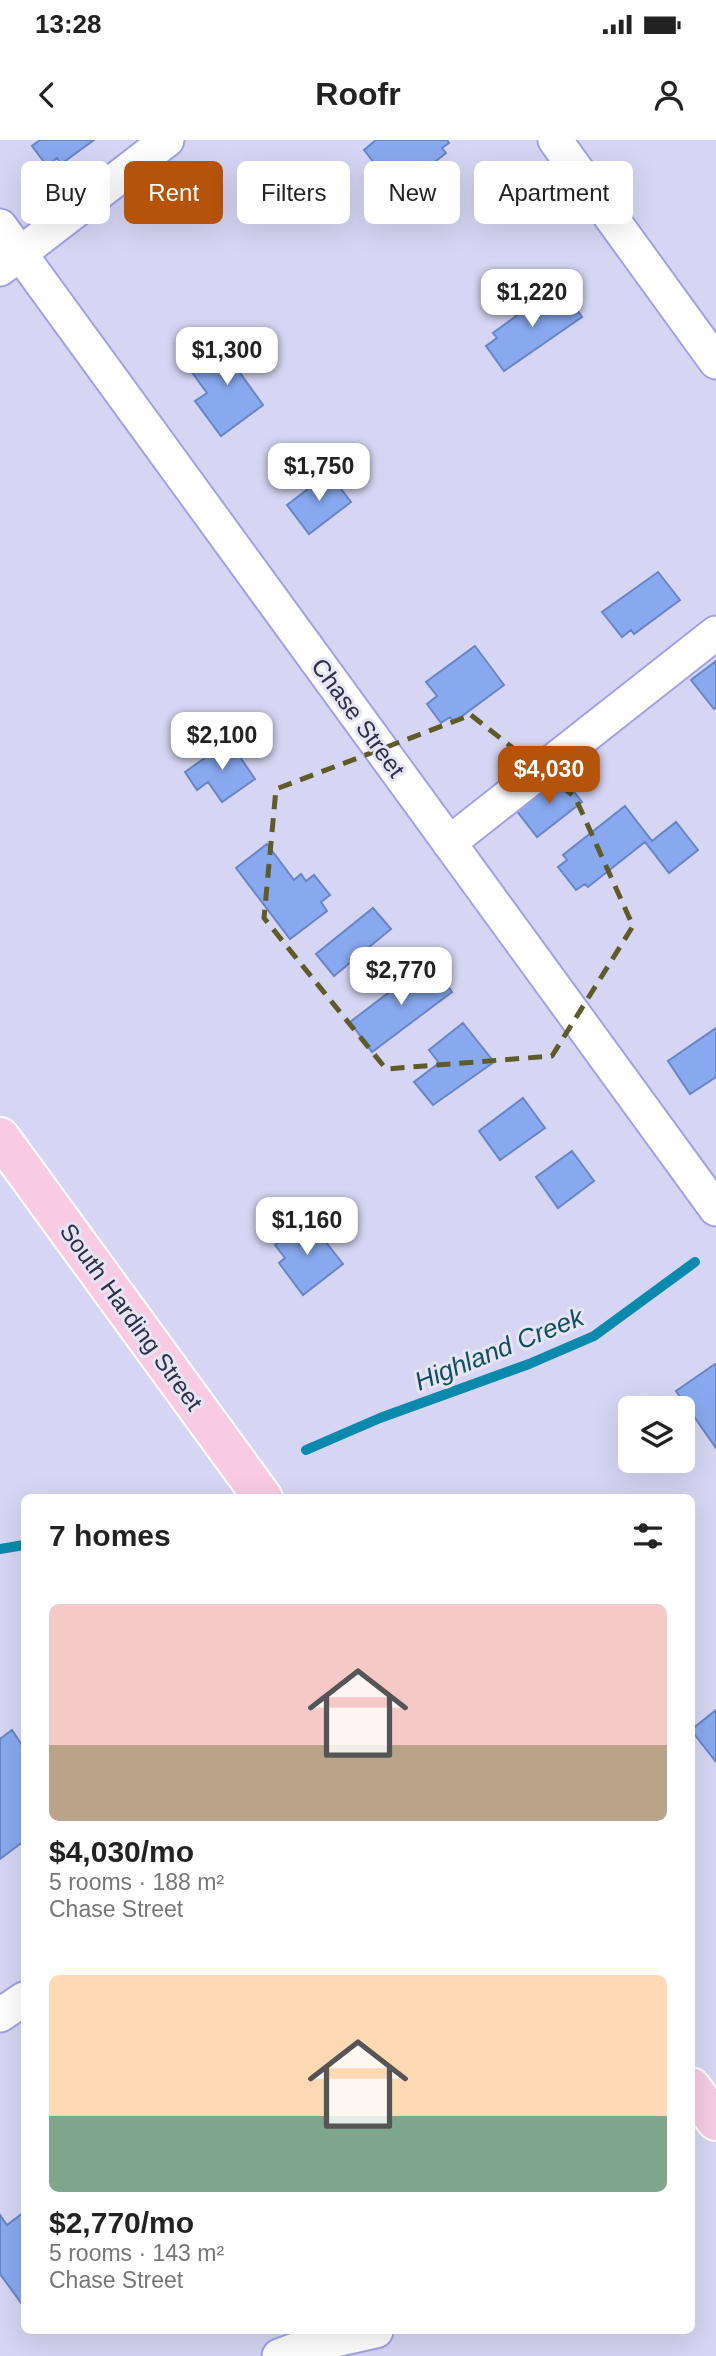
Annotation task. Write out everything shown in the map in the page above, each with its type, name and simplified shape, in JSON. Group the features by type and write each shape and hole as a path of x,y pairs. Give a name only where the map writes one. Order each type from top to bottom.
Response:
{"main road":[{"name":"South Harding Street","path":"7,1159 260,1494"},
{"path":"695,2092 716,2121"}],"street":[{"path":"10,262 167,140"},
{"path":"555,140 716,362"},
{"name":"Chase Street","path":"0,226 10,262 449,843 716,1209"},
{"path":"449,843 716,633"},
{"path":"0,2015 21,2000"},
{"path":"291,2345 358,2334"}],"highlighted area":[{"path":"471,715 575,797 633,926 552,1056 386,1069 264,918 276,789"}],"building":[{"path":"40,140 94,140 65,161 59,161 57,158 53,161 43,161 32,146"},
{"path":"376,140 447,140 449,143 442,148 446,153 436,161 373,161 364,150"},
{"path":"549,292 555,300 565,293 582,317 504,371 486,346 497,338 493,333"},
{"path":"239,336 254,357 238,370 263,405 221,436 195,401 207,393 191,371"},
{"path":"329,473 351,502 309,534 287,505"},
{"path":"658,572 680,600 634,634 631,630 622,637 602,612"},
{"path":"475,646 504,685 454,722 450,717 441,723 427,704 437,696 426,682"},
{"path":"716,661 716,707 714,709 691,680"},
{"path":"229,741 255,779 222,802 208,782 197,790 185,772"},
{"path":"561,775 582,802 537,837 516,810"},
{"path":"625,806 652,841 676,822 698,850 669,873 645,842 588,887 585,884 576,890 558,867 567,860 563,855"},
{"path":"267,844 294,880 301,874 306,881 314,875 330,895 321,902 327,911 290,939 236,868"},
{"path":"373,908 391,929 334,976 316,954"},
{"path":"429,962 452,992 372,1052 350,1022"},
{"path":"463,1023 494,1062 433,1105 414,1082 439,1063 429,1050"},
{"path":"716,1028 716,1077 690,1094 668,1061"},
{"path":"523,1098 545,1128 500,1160 479,1131"},
{"path":"572,1151 594,1181 558,1208 536,1177"},
{"path":"308,1219 343,1264 303,1295 279,1263 285,1258 275,1245"},
{"path":"716,1365 716,1448 695,1418 695,1396 680,1396 676,1391"},
{"path":"716,1710 716,1762 695,1735 695,1727"},
{"path":"12,1730 21,1744 21,1843 0,1859 0,1739"},
{"path":"21,2214 21,2303 0,2274 0,2215 7,2225"}],"waterway":[{"name":"Highland Creek","path":"306,1450 380,1418 529,1364 594,1336 695,1262"},
{"name":"Highland Creek","path":"0,1549 21,1546"}]}
